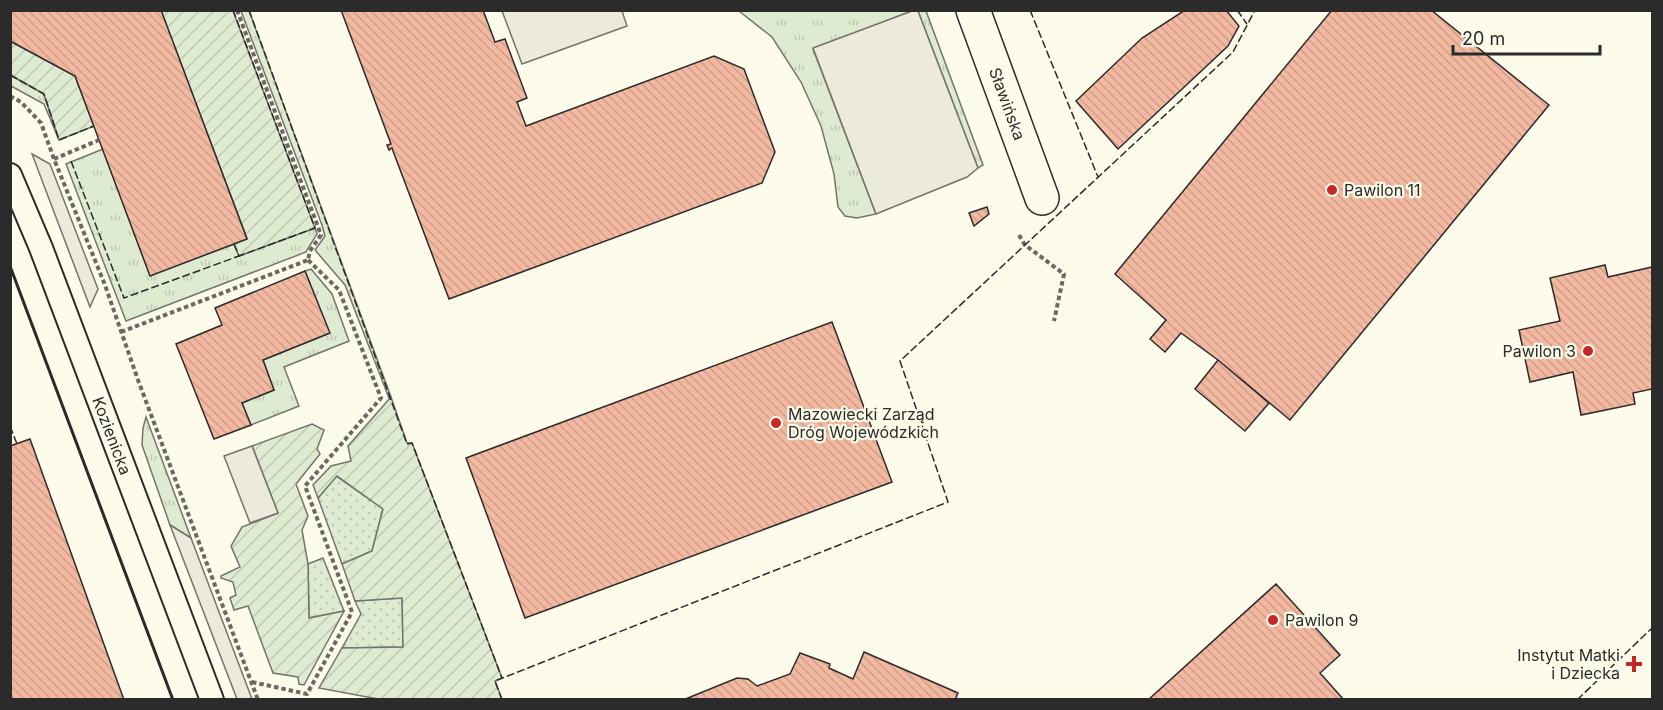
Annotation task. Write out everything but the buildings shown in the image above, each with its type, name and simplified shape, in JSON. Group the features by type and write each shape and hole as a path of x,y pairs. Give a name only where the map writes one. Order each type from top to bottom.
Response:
{"street":[{"name":"Sławińska","path":"973,10 1042,198"}],"lane":[{"name":"Kozienicka","path":"10,175 49,269 212,699"}],"path":[{"path":"237,10 321,235 310,251 308,260"},
{"path":"10,96 21,102 41,123 105,285 258,699"},
{"path":"54,159 99,140"},
{"path":"1017,231 1025,245 1064,274 1054,321"},
{"path":"121,332 308,260"},
{"path":"252,682 307,694 352,612 305,486 381,398 339,290 308,260"}],"green space":[{"path":"161,11 233,11 315,228 239,256 234,244 247,238"},
{"path":"241,11 249,11 391,397 389,398 345,285 315,250 325,236 322,225"},
{"path":"739,11 912,11 813,49 876,214 857,218 845,216 838,207 834,174 821,126 801,82 772,37"},
{"path":"918,11 926,11 983,165 978,168"},
{"path":"10,41 75,76 94,126 59,140 44,94 11,75"},
{"path":"10,75 44,94 59,140 44,104 11,86"},
{"path":"103,149 150,275 234,244 239,256 315,228 317,234 306,252 126,321 66,164"},
{"path":"311,269 332,294 349,341 284,367 299,406 251,425 242,403 274,390 263,360 329,333 305,271"},
{"path":"391,397 407,443 412,443 502,678 495,681 502,699 378,699 319,688 342,648 403,647 402,598 355,601 342,564 372,551 383,509 337,476 318,498 313,485 331,466 351,461 348,446"},
{"path":"146,417 191,538 170,525 142,445"},
{"path":"312,424 324,430 317,449 320,454 296,484 308,516 302,530 308,564 309,618 344,611 304,685 299,684 298,677 273,673 248,606 234,610 230,598 236,595 233,582 221,576 240,567 231,546 242,527 278,513 252,446"},
{"path":"336,476 383,509 372,551 342,564 318,498"},
{"path":"323,558 344,611 309,618 308,564"},
{"path":"402,598 403,647 342,648 361,614 355,601"}],"shaded area":[{"path":"502,11 622,11 627,26 522,64"},
{"path":"912,11 918,11 978,168 967,177 876,214 813,48"},
{"path":"32,154 50,164 98,289 90,307"},
{"path":"252,446 278,513 250,523 224,456"},
{"path":"170,525 191,538 252,699 237,699"}],"fence":[{"path":"233,10 315,228 239,256 234,244"},
{"path":"249,10 407,444 412,443 502,678"},
{"path":"1030,10 1098,177"},
{"path":"1237,10 1247,24"},
{"path":"502,700 495,681 948,502 900,361 1233,52 1255,10"},
{"path":"10,75 44,94 59,140 94,126"},
{"path":"71,161 124,298 239,256"},
{"path":"10,426 17,444"},
{"path":"1577,700 1652,628"}],"wall":[{"path":"10,266 173,700"}],"place":[{"name":"Pawilon 11","path":"1332,190"},
{"name":"Pawilon 3","path":"1588,351"},
{"name":"Mazowiecki Zarząd Dróg Wojewódzkich","path":"776,423"},
{"name":"Pawilon 9","path":"1273,620"},
{"name":"Instytut Matki i Dziecka","path":"1634,664"}]}
